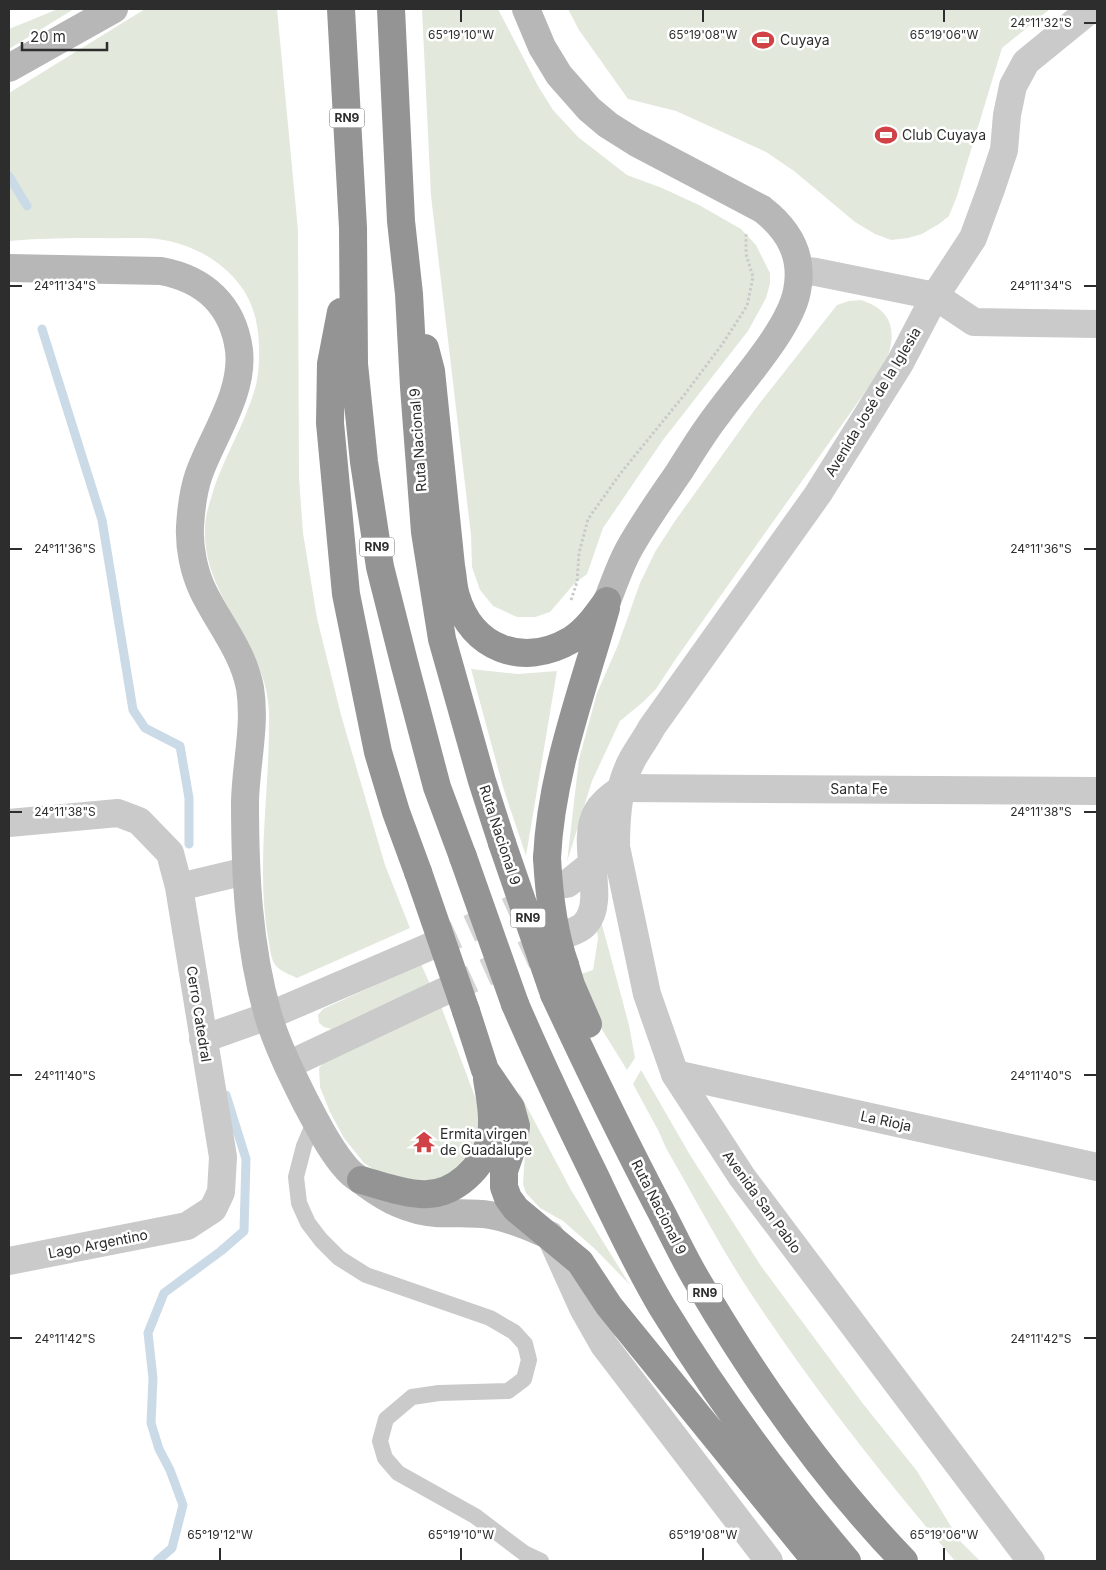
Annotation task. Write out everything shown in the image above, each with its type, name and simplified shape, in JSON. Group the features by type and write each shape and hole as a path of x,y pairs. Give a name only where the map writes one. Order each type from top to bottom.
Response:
{"highway":[{"name":"RN9","path":"341,9 353,241 354,364 364,462 380,567 437,786 515,1004 544,1070 632,1252 662,1306 743,1431 800,1506 847,1561"},
{"name":"Ruta Nacional 9","path":"391,9 402,221 409,294 425,532 442,639 482,781 502,843 554,994 609,1110 697,1280 738,1347 787,1418 834,1481 904,1561"},
{"path":"353,241 331,364 330,423 346,594 378,752 396,812 485,1070 492,1118 490,1136 481,1159 458,1184 443,1192 422,1195 361,1180"},
{"path":"409,294 432,371 451,566 456,596 468,621 483,639 501,649 522,654 550,648 571,640 590,624 607,601"},
{"path":"607,601 564,749 548,831 548,886 557,943 571,986 671,1197 697,1280"},
{"path":"485,1070 510,1108 516,1126 514,1142 504,1171 504,1187 508,1198 516,1209 550,1235 580,1262 609,1306 816,1561"}],"main road":[{"path":"9,68 114,9"},
{"path":"526,9 542,47 559,75 589,109 608,125 635,142 762,209 775,219 787,233 796,252 799,270 797,291 792,308 773,341 715,417 642,527 628,551 607,601"},
{"path":"9,268 161,271 179,274 194,280 222,305 235,333 239,351 239,369 236,387 199,475 192,502 190,531 192,558 202,590 236,647 249,684 252,708 246,792 246,893 254,950 268,1016 288,1065 315,1120 348,1170 386,1198 412,1209 438,1213 473,1212 494,1215 510,1219 550,1235"}],"street":[{"name":"Avenida José de la Iglesia","path":"622,788 633,759 660,714 818,494 900,363 935,296 973,238 1004,150 1007,115 1013,86 1026,62 1091,9"},
{"path":"799,270 935,296 974,322 1097,324"},
{"path":"572,932 585,924 592,912 594,898 590,840 596,812 622,788"},
{"name":"Santa Fe","path":"622,788 1097,791"},
{"name":"Avenida San Pablo","path":"622,788 617,807 616,847 647,994 675,1074 742,1177 1031,1561"},
{"name":"Cerro Catedral","path":"9,823 118,813 139,821 170,853 179,887 222,1157 221,1192 212,1209 187,1226"},
{"path":"567,884 592,864"},
{"path":"179,887 246,871"},
{"path":"203,1039 268,1016 431,946"},
{"path":"288,1065 447,990"},
{"name":"La Rioja","path":"675,1074 1097,1167"},
{"name":"Lago Argentino","path":"9,1261 187,1226"},
{"path":"550,1235 583,1308 604,1345 769,1561"}],"lane":[{"path":"315,1120 304,1146 296,1177 299,1203 308,1223 321,1240 339,1258 366,1275 490,1318 514,1332 525,1344 529,1360 524,1379 508,1391 439,1393 412,1397 386,1419 380,1440 385,1458 398,1473 475,1516 524,1553 541,1561"}],"path":[{"path":"569,605 577,582 579,553 588,518 620,474 718,351 747,306 753,277 746,254 745,235 762,209"}],"shaded area":[{"path":"58,9 74,9 9,49 9,29"},
{"path":"145,9 277,9 298,230 299,477 303,533 317,618 341,715 385,865 410,928 297,978 280,970 274,964 270,951 265,915 263,858 269,744 269,716 266,690 259,666 214,577 207,554 205,528 207,512 215,485 256,385 259,347 253,308 235,279 222,266 207,256 175,242 136,238 56,238 9,241 9,93"},
{"path":"422,9 498,9 538,86 553,110 578,137 627,175 699,205 741,229 756,245 770,273 770,284 766,298 748,331 663,440 603,528 587,574 574,584 550,612 535,617 517,617 493,606 480,590 472,567 471,535 431,196"},
{"name":"Club Cuyaya","path":"568,9 1050,9 1002,48 957,196 949,216 922,234 891,240 875,234 855,222 794,171 766,152 676,111 628,99 579,30"},
{"path":"861,300 881,310 887,317 890,325 892,333 891,343 885,364 656,689 620,721 592,781 567,862 579,759 597,693 618,645 640,583 655,552 756,408 837,305"},
{"path":"471,669 518,674 557,671 526,856 503,787"},
{"path":"595,917 600,917 629,1025 635,1058 627,1070 601,1028 578,975 593,970 598,939"},
{"path":"421,964 430,984 331,1029 319,1023 318,1015 323,1009"},
{"path":"441,1006 481,1113 479,1151 454,1177 415,1183 377,1172 364,1163 344,1138 330,1112 320,1087 319,1068 328,1058"},
{"path":"641,1070 690,1155 761,1266 864,1405 917,1471 960,1541 980,1561 955,1561 845,1425 768,1319 714,1233 666,1148 633,1084"},
{"path":"519,1092 571,1190 630,1285 595,1249 563,1221 540,1208 526,1193 523,1184 526,1140"}],"waterway":[{"path":"9,176 27,206"},
{"path":"42,329 102,520 133,710 145,728 180,746 189,798 189,844"},
{"path":"157,1561 172,1548 183,1505 170,1470 159,1449 151,1423 153,1378 148,1333 164,1293 221,1251 244,1231 246,1159 226,1095"}],"tunnel":[{"path":"431,946 546,894"},
{"path":"447,990 559,939"}],"place":[{"name":"Cuyaya","path":"763,40"},
{"name":"Club Cuyaya","path":"886,135"},
{"name":"Ermita virgen de Guadalupe","path":"424,1142"}]}
